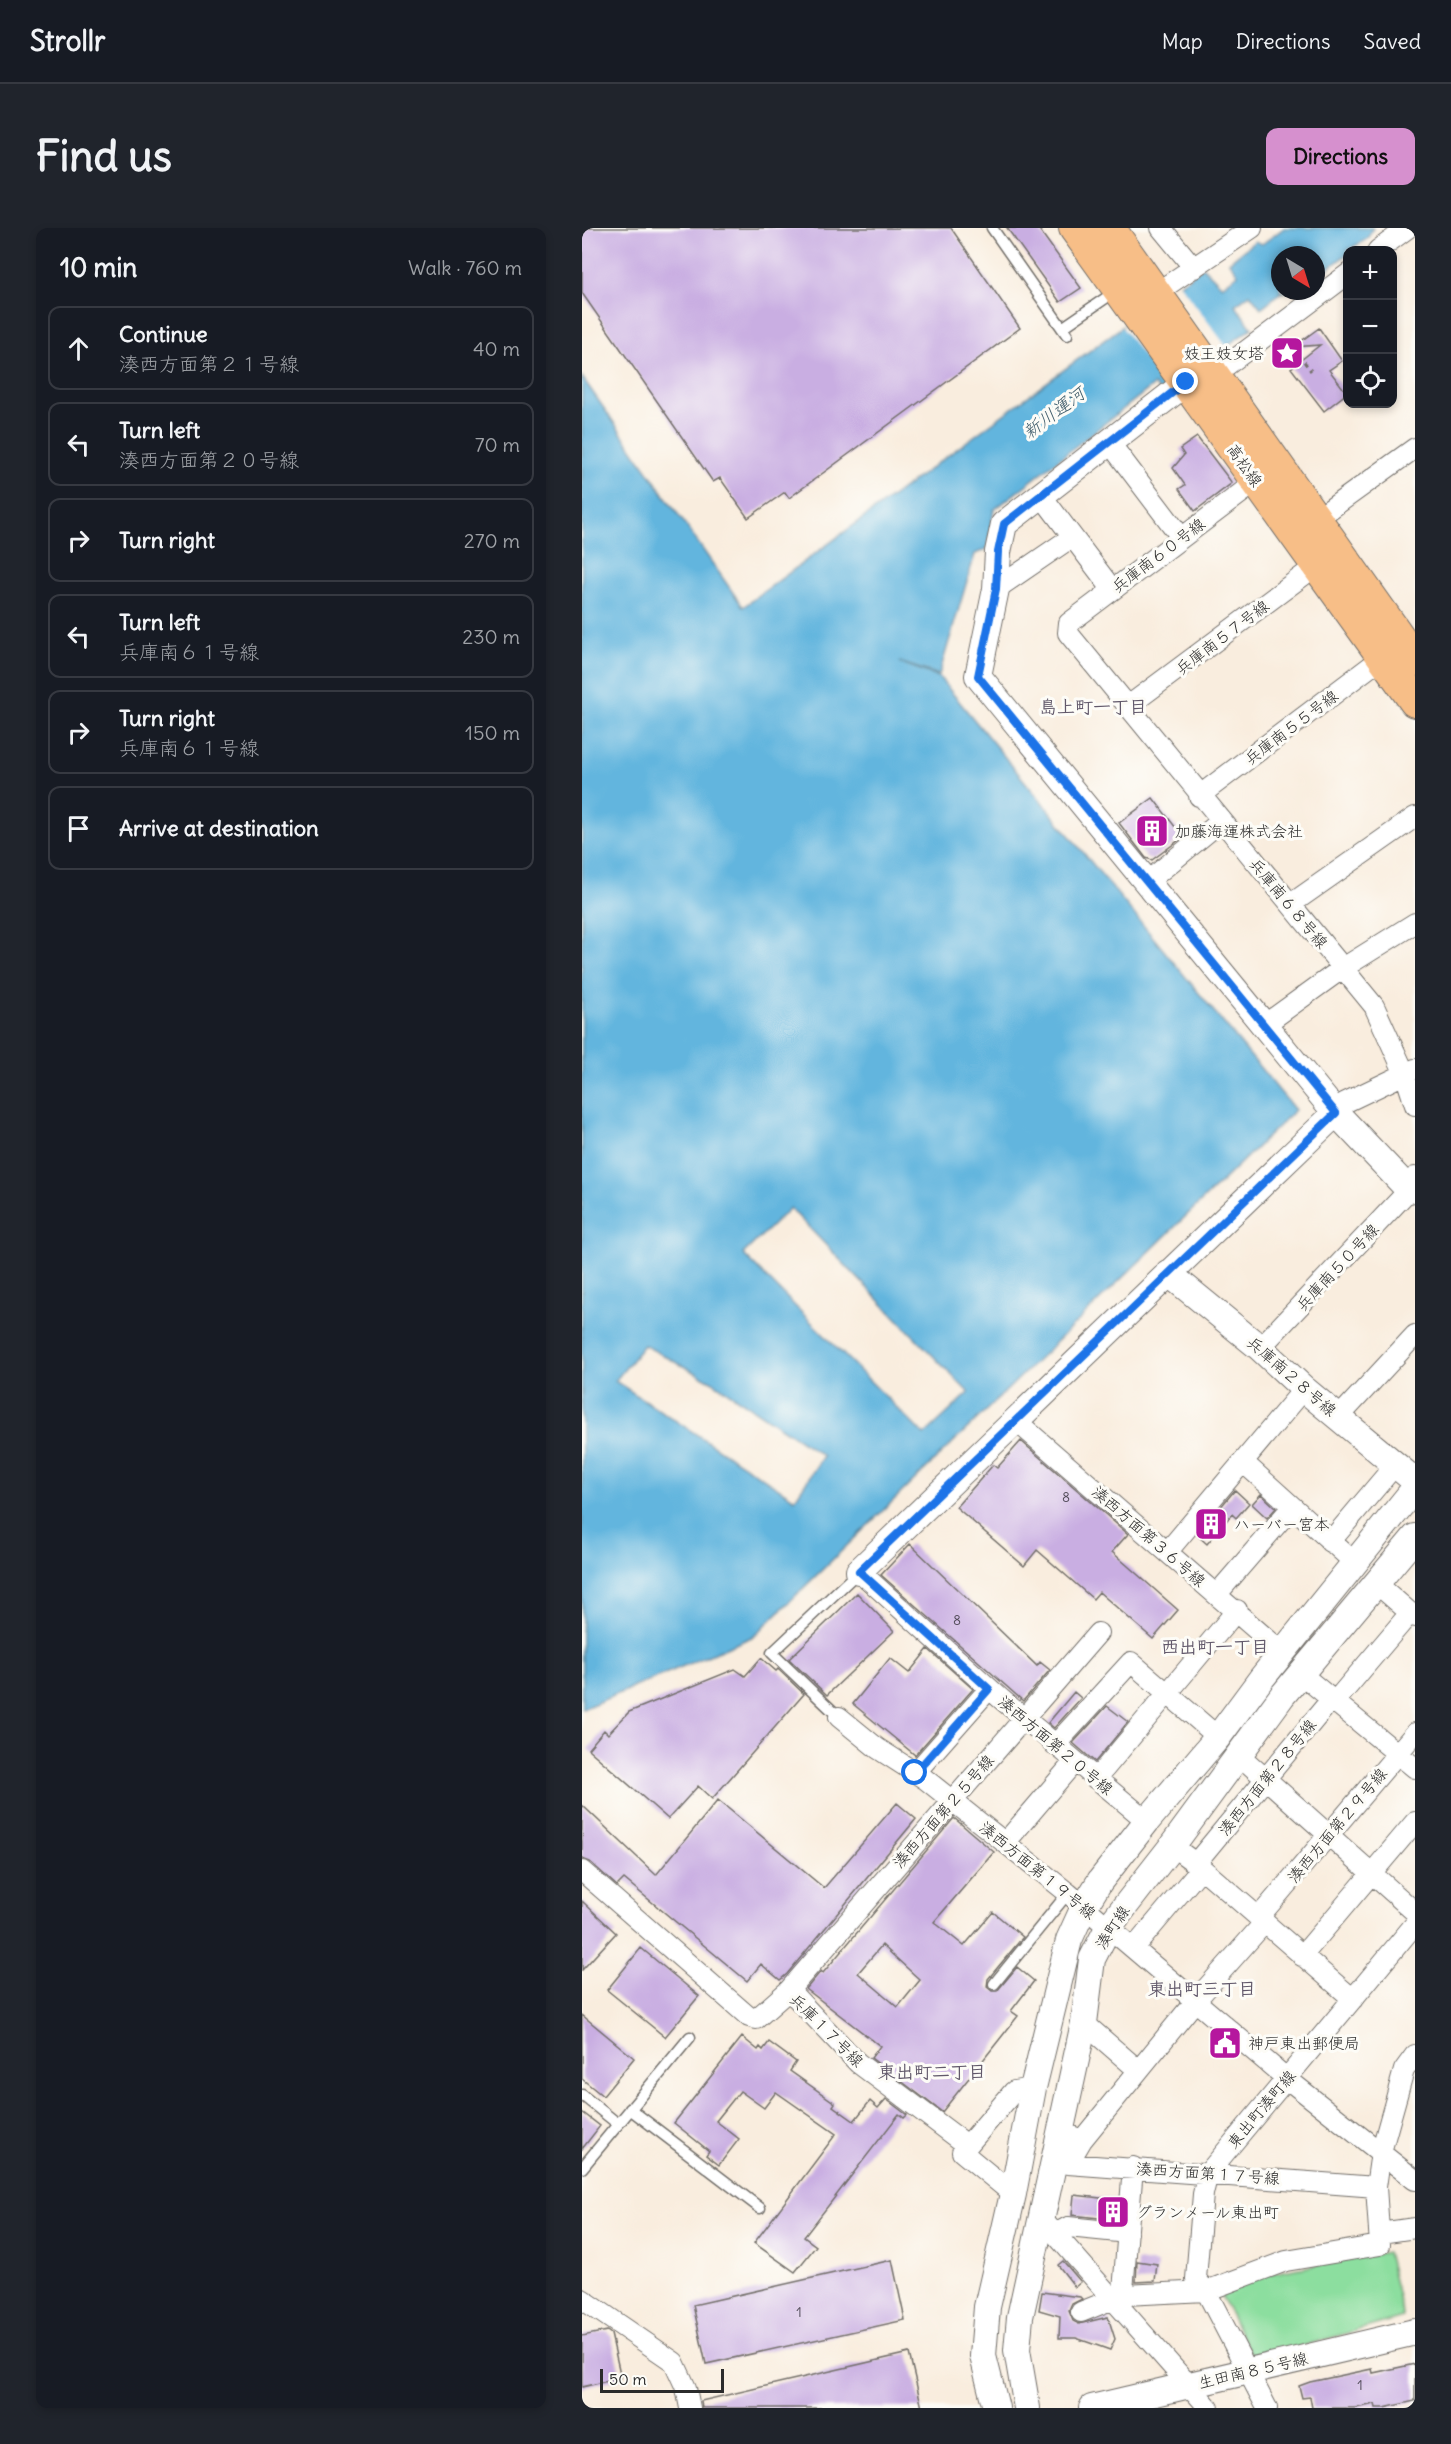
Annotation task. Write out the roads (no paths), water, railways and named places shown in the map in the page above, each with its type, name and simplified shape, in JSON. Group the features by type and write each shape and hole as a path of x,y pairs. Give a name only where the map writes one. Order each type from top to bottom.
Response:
{"main road":[{"name":"高松線","path":"1075,228 1119,289 1151,303"},
{"name":"高松線","path":"1109,228 1151,303 1197,374 1257,481 1316,566 1405,653"},
{"name":"高松線","path":"1197,374 1316,520 1405,653 1415,701"}],"street":[{"path":"1161,228 1194,268"},
{"path":"1151,303 1194,268 1252,228"},
{"path":"1383,246 1408,228"},
{"path":"1343,277 1277,327 1197,374 1004,524 998,552 996,589 978,676 1336,1113 1413,1189"},
{"path":"1109,442 1181,537"},
{"path":"1316,520 1415,448"},
{"name":"兵庫南６０号線","path":"1068,633 1069,623 1257,481"},
{"path":"1041,495 1112,590"},
{"path":"996,589 1072,537"},
{"name":"兵庫南５７号線","path":"1127,707 1316,566"},
{"name":"兵庫南６８号線","path":"1068,633 1220,822 1291,904 1374,1006 1410,1071 1415,1105"},
{"name":"兵庫南５５号線","path":"1199,796 1405,653"},
{"path":"1291,904 1415,817"},
{"path":"1147,882 1220,822"},
{"path":"1264,1025 1343,968 1415,923"},
{"path":"859,1571 1336,1113 1344,1102 1410,1071"},
{"name":"兵庫南５０号線","path":"1260,1348 1413,1189"},
{"name":"兵庫南２８号線","path":"1168,1273 1260,1348 1304,1389 1415,1481"},
{"path":"1339,1417 1415,1335"},
{"path":"1168,1551 1304,1389"},
{"name":"湊西方面第３６号線","path":"1015,1420 1237,1610 1282,1652"},
{"path":"1243,1462 1354,1562"},
{"path":"1330,1542 1395,1466"},
{"name":"湊町線","path":"996,2408 983,2356 987,2307 1013,2194 1033,2088 1070,1940 1076,1900 1100,1881 1218,1737 1354,1562 1415,1490"},
{"name":"湊町線","path":"1076,1900 1107,1886 1225,1743 1406,1511 1415,1490"},
{"path":"1217,1594 1292,1506"},
{"name":"湊町線","path":"1318,1622 1357,1585 1415,1514"},
{"name":"湊町線","path":"1027,2408 1017,2350 1020,2317 1048,2226 1071,2135 1092,1959 1108,1928 1239,1755 1301,1674 1415,1537"},
{"name":"湊西方面第２０号線","path":"859,1571 989,1689 1147,1821"},
{"path":"1376,1583 1412,1615"},
{"path":"1096,1779 1237,1610"},
{"name":"湊西方面第２８号線","path":"1134,1948 1197,1873 1200,1858 1329,1702 1334,1700 1412,1615"},
{"name":"湊西方面第２５号線","path":"789,1990 951,1800 1098,1633"},
{"path":"1055,1745 1131,1662 1218,1737"},
{"path":"1301,1674 1415,1768"},
{"path":"915,1773 989,1689"},
{"name":"湊西方面第１９号線","path":"839,1718 951,1800 1005,1843 1134,1948 1287,2078 1412,2175"},
{"name":"湊西方面第２９号線","path":"1071,2135 1138,2070 1262,1920 1327,1836 1415,1733"},
{"path":"1239,1755 1327,1836 1415,1912"},
{"path":"1005,1843 1075,1761"},
{"path":"1302,1956 1415,1822"},
{"path":"1172,1846 1198,1865 1353,1999"},
{"name":"兵庫１７号線","path":"582,1871 749,2017 756,2019 789,1990 858,2063 967,2145"},
{"name":"東出町湊町線","path":"1267,2408 1206,2291 1196,2279 1203,2194 1208,2173 1415,1924"},
{"path":"1084,2024 1138,2070"},
{"path":"1380,2239 1376,2187 1381,2152 1411,2066"},
{"path":"1013,2194 962,2152 1014,2091 1033,2088"},
{"name":"湊西方面第１７号線","path":"1071,2135 1068,2164 1133,2167 1376,2187"},
{"path":"1119,2297 1123,2291 1133,2167"},
{"path":"1048,2226 1128,2233"},
{"path":"1048,2226 1119,2297 1209,2408"},
{"path":"1081,2312 1119,2297 1206,2291 1286,2261 1380,2239 1415,2228"},
{"path":"582,2299 674,2362 686,2388 690,2408"},
{"name":"生田南８５号線","path":"1092,2408 1415,2332"}],"lane":[{"path":"992,228 1064,331 1119,289"},
{"name":"湊西方面第１９号線","path":"839,1718 772,1653 859,1571"},
{"path":"994,1984 1076,1900"},
{"path":"582,2168 690,2037"},
{"path":"582,2095 618,2124"},
{"path":"630,2109 760,2208"}],"water":[{"name":"新川運河","path":"1284,228 1373,228 1367,239 1355,246 1343,246 1343,257 1325,271 1325,246 1271,246 1271,300 1261,308 1250,294 1235,305 1252,328 1160,392 1154,385 994,510 987,549 975,554 939,675 899,662 939,677 1295,1110 754,1636 582,1709 582,377 743,607 1203,267 1222,286 1238,274 1229,262 1255,241 1262,244","holes":["790,1208 969,1393 924,1435 743,1254","644,1345 713,1382 823,1456 795,1499 615,1381"]}],"place":[{"name":"妓王妓女塔","path":"1287,353"},
{"name":"加藤海運株式会社","path":"1152,831"},
{"name":"ハーバー宮本","path":"1211,1524"},
{"name":"神戸東出郵便局","path":"1225,2043"},
{"name":"グランメール東出町","path":"1113,2212"}],"district":[{"name":"島上町一丁目","path":"1093,707"},
{"name":"西出町一丁目","path":"1215,1647"},
{"name":"東出町三丁目","path":"1202,1989"},
{"name":"東出町二丁目","path":"932,2072"}]}
